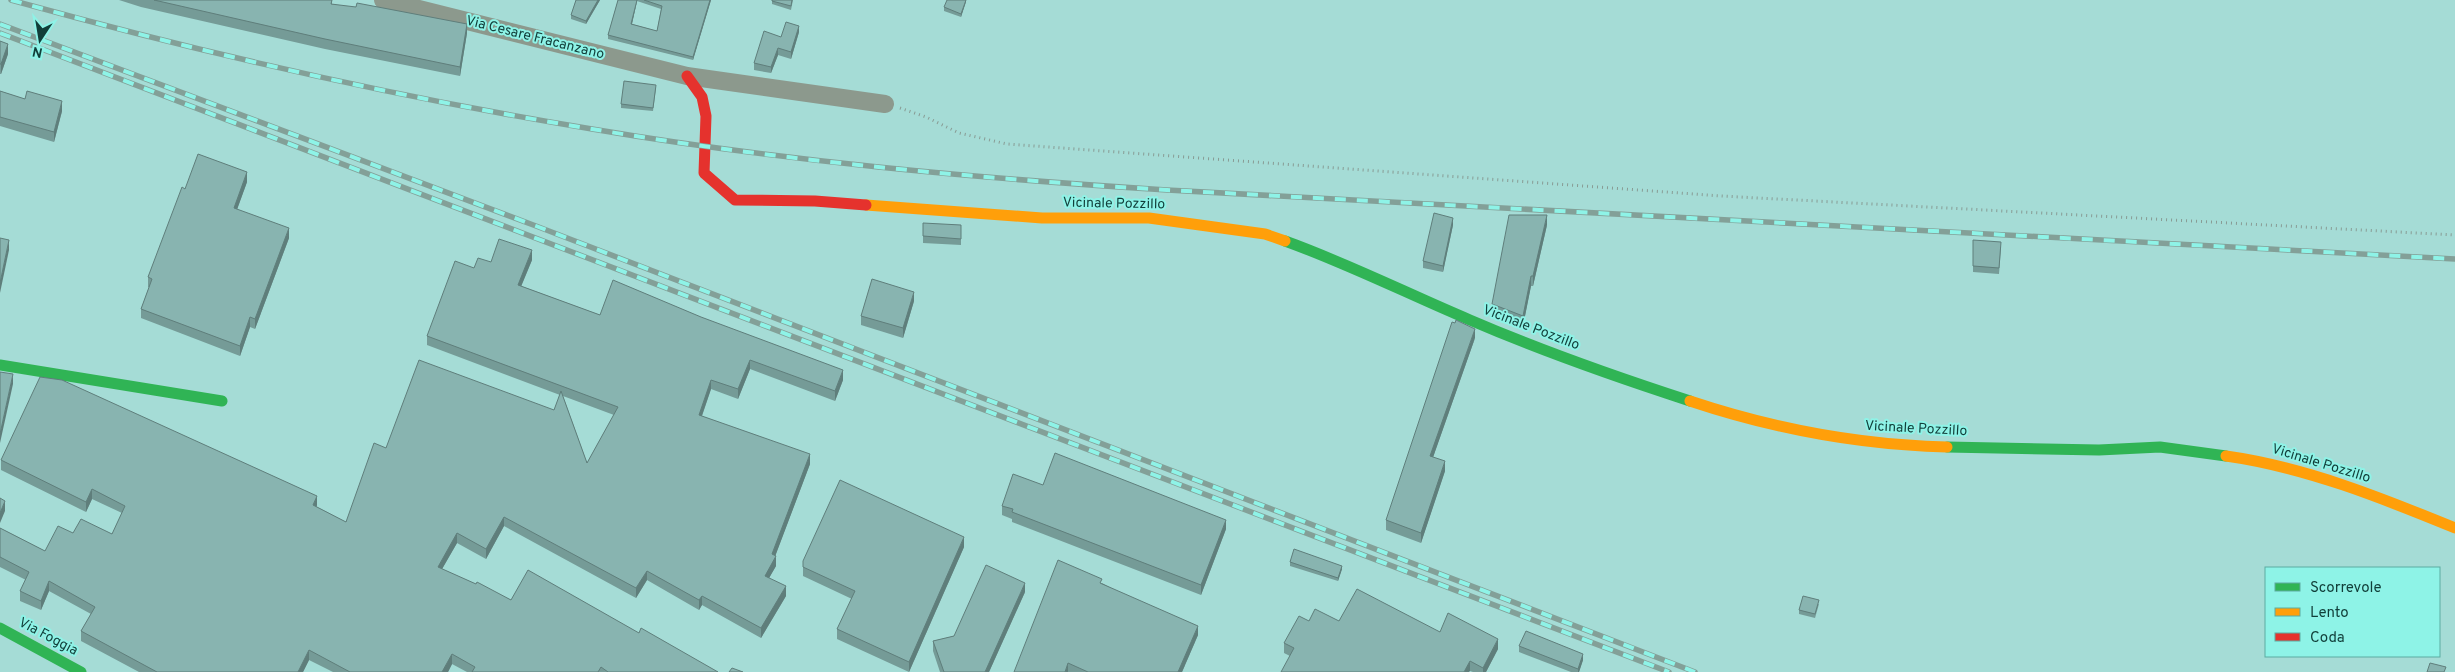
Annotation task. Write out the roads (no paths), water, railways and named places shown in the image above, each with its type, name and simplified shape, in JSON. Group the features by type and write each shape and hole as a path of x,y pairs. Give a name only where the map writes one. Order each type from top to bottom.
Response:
{"street":[{"name":"Via Cesare Fracanzano","path":"383,0 687,76 885,104"},
{"name":"Vicinale Pozzillo","path":"687,76 702,97 706,116 704,173 735,200 815,201 1042,218 1149,218 1265,234 1321,254 1471,321 1610,375 1723,412 1796,430 1866,442 1924,446 2099,450 2160,447 2267,462 2397,504 2455,528"},
{"path":"0,365 222,401"},
{"name":"Via Foggia","path":"0,628 81,672"}],"railway":[{"path":"11,0 227,56 445,103 663,140 878,167 1022,180 1167,190 2455,259"},
{"path":"0,24 536,226 1695,672"},
{"path":"0,33 1669,672"}]}
